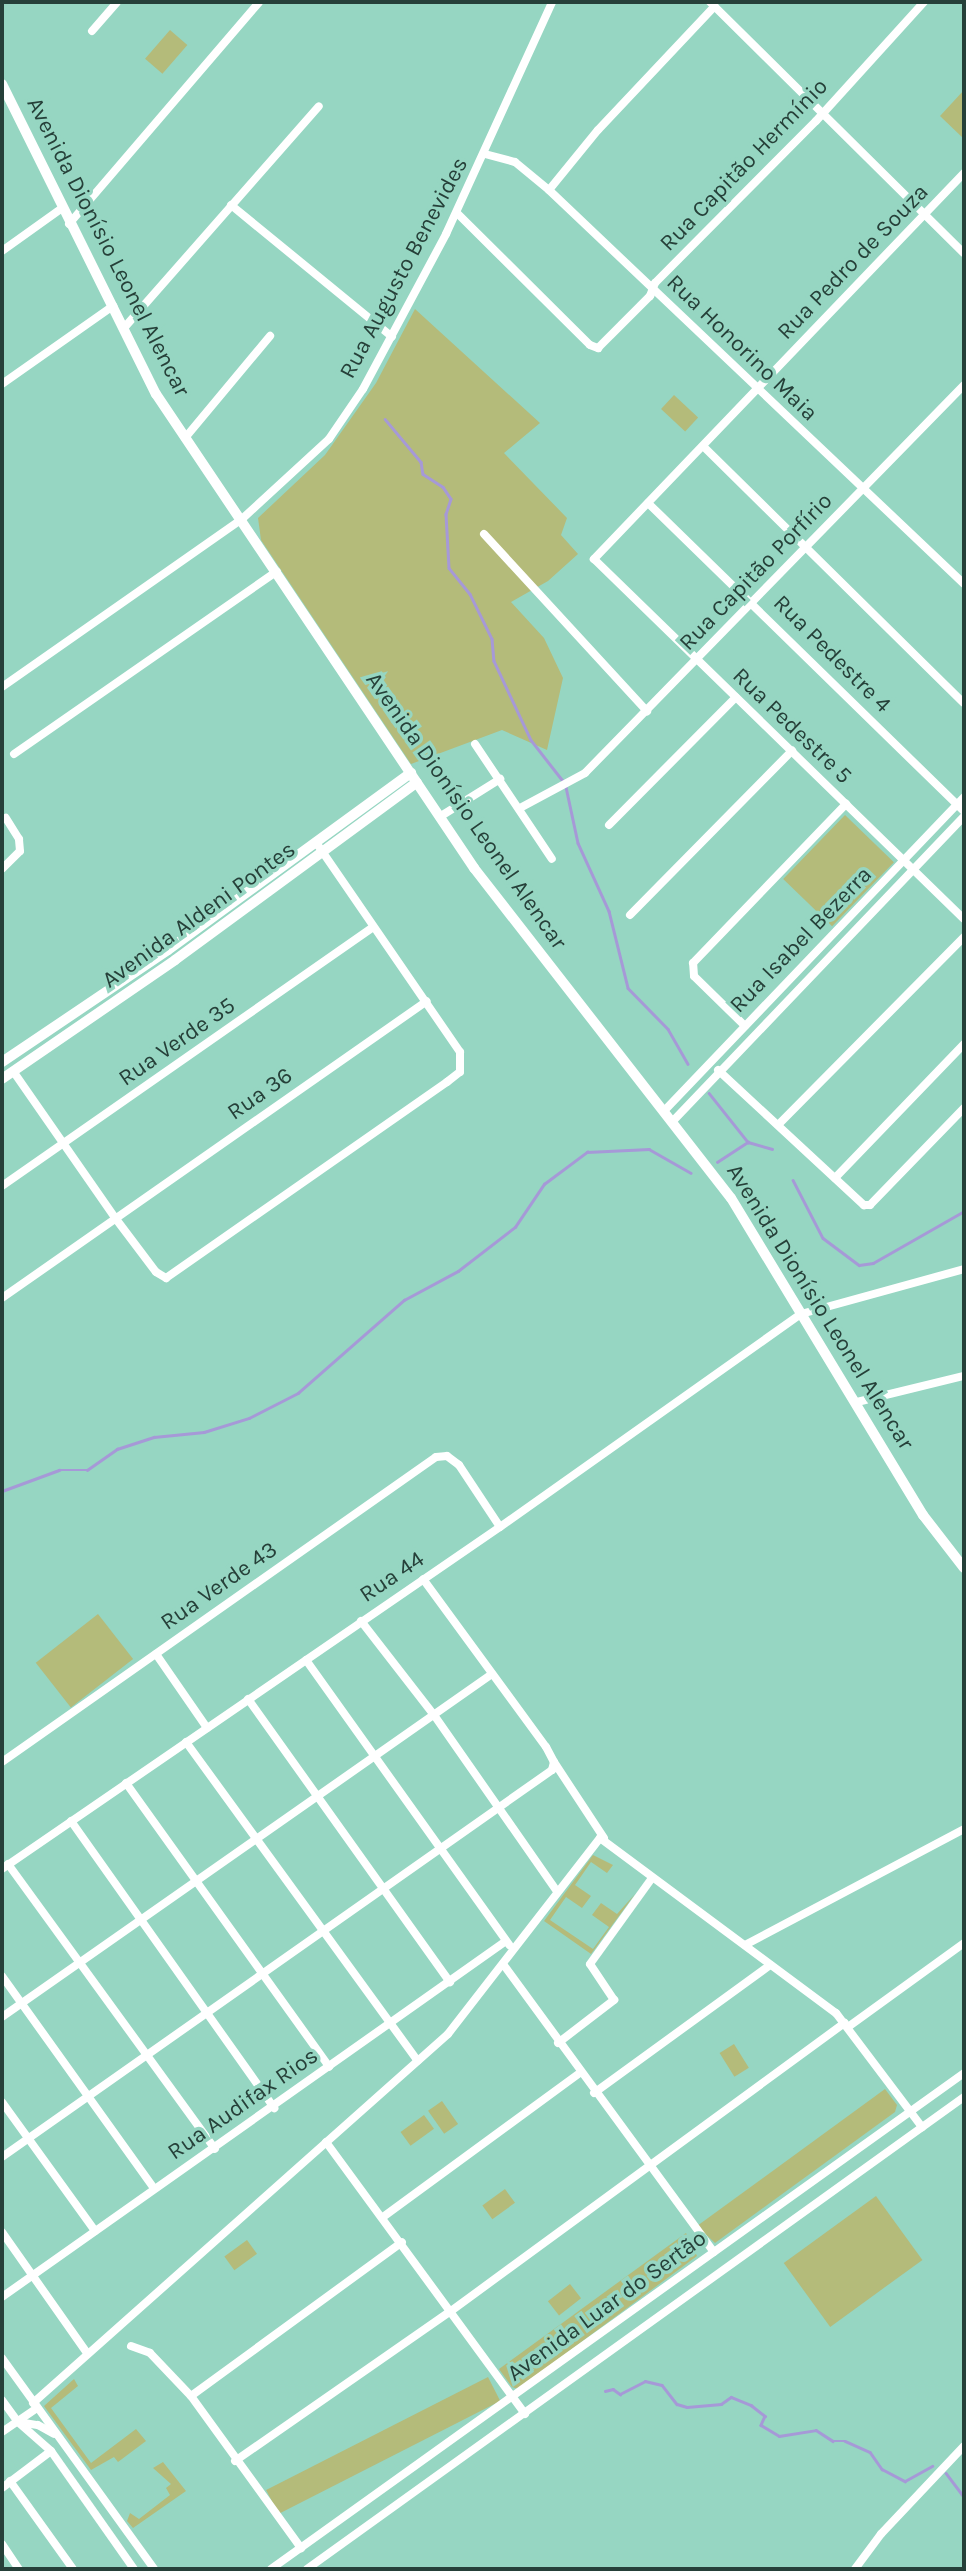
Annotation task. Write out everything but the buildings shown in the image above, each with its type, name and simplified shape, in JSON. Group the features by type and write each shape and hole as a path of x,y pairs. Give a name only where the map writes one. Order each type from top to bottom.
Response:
{"main road":[{"name":"Avenida Dionísio Leonel Alencar","path":"2,84 69,224 124,328 149,384 414,778 528,940 665,1110 738,1208 923,1515 964,1568"},
{"name":"Avenida Aldeni Pontes","path":"2,1079 414,778"},
{"name":"Avenida Aldeni Pontes","path":"2,1062 320,848"}],"street":[{"path":"92,31 117,2"},
{"path":"69,224 259,2"},
{"name":"Rua Augusto Benevides","path":"2,687 242,519 329,439 392,337 457,213 552,2"},
{"name":"Rua Capitão Hermínio","path":"457,213 590,345 604,344 653,289 822,116 923,2"},
{"path":"549,190 598,130 712,4 822,116 964,253"},
{"path":"124,328 319,106"},
{"name":"Rua Honorino Maia","path":"485,154 515,162 549,190 964,584"},
{"name":"Rua Pedro de Souza","path":"594,559 964,173"},
{"path":"231,205 392,337"},
{"path":"2,251 62,208"},
{"path":"2,384 113,306"},
{"path":"185,438 270,336"},
{"name":"Rua Capitão Porfírio","path":"520,807 570,778 585,773 962,390"},
{"path":"703,446 964,703"},
{"name":"Rua Pedestre 4","path":"648,503 961,808"},
{"path":"484,534 647,711"},
{"name":"Rua Pedestre 5","path":"594,559 964,919"},
{"path":"13,754 277,571"},
{"path":"609,825 736,697"},
{"path":"475,744 520,807 552,859"},
{"path":"630,915 792,751"},
{"path":"441,816 500,779"},
{"name":"Rua Isabel Bezerra","path":"665,1110 903,861 961,808 964,797"},
{"path":"746,1026 691,973 693,963 846,804"},
{"name":"Rua Isabel Bezerra","path":"673,1121 964,817"},
{"path":"2,869 20,851 19,839 6,818"},
{"path":"13,1071 66,1143 116,1219 143,1255 166,1278 202,1256 460,1072 462,1059 453,1040 320,848"},
{"name":"Rua Verde 35","path":"2,1185 373,927"},
{"path":"778,1125 964,937"},
{"name":"Rua 36","path":"2,1298 426,1000"},
{"path":"835,1178 964,1044"},
{"path":"710,1063 862,1204 870,1205 964,1108"},
{"name":"Rua 44","path":"5,1867 500,1527 801,1314 964,1269"},
{"path":"857,1402 964,1376"},
{"name":"Rua Verde 43","path":"2,1762 430,1459 447,1456 459,1465 500,1527"},
{"path":"423,1579 554,1762 604,1838 652,1878 745,1945 847,2025 922,2127"},
{"path":"361,1621 434,1715 556,1890"},
{"path":"156,1654 207,1728"},
{"path":"306,1660 513,1950"},
{"path":"2,2017 492,1674"},
{"path":"248,1699 450,1982"},
{"path":"186,1742 418,2061"},
{"path":"2,2157 499,1809 552,1770 554,1762"},
{"path":"126,1783 330,2067"},
{"path":"71,1821 139,1921 274,2108"},
{"path":"745,1945 964,1829"},
{"path":"2,2432 18,2422 87,2353 418,2061 463,2018 556,1890 593,1843 604,1838"},
{"path":"5,1867 82,1961 215,2149"},
{"path":"558,2043 614,2000 590,1964 652,1878"},
{"name":"Rua Audifax Rios","path":"2,2297 274,2108 506,1941"},
{"path":"235,2461 451,2311 964,1943"},
{"path":"503,1964 594,2093 714,2252"},
{"path":"594,2093 770,1965"},
{"path":"2,1976 154,2189"},
{"path":"383,2217 580,2073"},
{"name":"Avenida Luar do Sertão","path":"271,2569 514,2398 964,2073"},
{"name":"Avenida Luar do Sertão","path":"307,2569 964,2096"},
{"path":"2,2102 95,2231"},
{"path":"326,2142 402,2242 525,2414"},
{"path":"2,2232 87,2353"},
{"path":"191,2396 402,2242"},
{"path":"131,2346 150,2353 191,2396 235,2461 301,2549"},
{"path":"2,2358 154,2569"},
{"path":"2,2400 18,2422 51,2451 134,2569"},
{"path":"18,2422 38,2425 58,2437"},
{"path":"855,2569 881,2534 964,2446"},
{"path":"2,2488 51,2451"},
{"path":"10,2481 73,2569"},
{"path":"2,2544 19,2569"}],"green space":[{"path":"170,30 187,45 162,74 145,59"},
{"path":"964,90 964,139 940,116"},
{"path":"415,309 540,423 504,453 567,518 561,535 578,554 548,581 511,602 544,638 563,678 547,750 502,730 411,764 261,540 258,518 325,455 376,383"},
{"path":"674,395 698,418 685,431 661,409"},
{"path":"845,815 894,862 832,926 783,879"},
{"path":"98,1614 133,1659 71,1708 36,1663"},
{"path":"593,1855 613,1865 607,1873 591,1862 575,1885 591,1896 582,1908 566,1897 550,1920 593,1949 609,1927 592,1915 601,1903 617,1914 635,1894 591,1954 544,1921"},
{"path":"734,2044 749,2068 734,2077 720,2053"},
{"path":"885,2089 897,2105 895,2112 715,2243 697,2226"},
{"path":"442,2101 458,2124 444,2134 428,2111"},
{"path":"424,2115 434,2129 411,2146 401,2132"},
{"path":"505,2189 515,2203 492,2219 482,2205"},
{"path":"876,2196 922,2260 830,2327 784,2263"},
{"path":"686,2233 697,2256 518,2389 512,2387 499,2369"},
{"path":"247,2240 257,2254 234,2270 224,2256"},
{"path":"570,2284 581,2298 559,2315 548,2301"},
{"path":"488,2377 500,2401 278,2514 266,2490"},
{"path":"74,2379 78,2386 51,2408 91,2463 136,2429 146,2441 118,2462 114,2457 91,2470 44,2406"},
{"path":"163,2462 186,2491 133,2528 127,2521 130,2513 139,2519 170,2495 166,2488 171,2484 153,2468"}],"waterway":[{"path":"385,419 421,462 423,474 443,487 451,499 446,514 449,568 470,594 492,639 494,661 531,740 563,781"},
{"path":"566,787 578,843 609,911 628,988 668,1029 688,1064"},
{"path":"709,1093 748,1142"},
{"path":"717,1162 748,1142 772,1149"},
{"path":"2,1491 59,1470 87,1470 117,1449 154,1437 204,1432 249,1418 298,1393 404,1300 458,1271 515,1227 544,1184 587,1152 649,1149 691,1173"},
{"path":"793,1180 823,1238 859,1265 873,1263 964,1211"},
{"path":"605,2391 613,2389 620,2394 645,2381 662,2385 677,2404 687,2407 721,2404 731,2397 751,2405 765,2416 761,2425 779,2436 816,2430 833,2441 845,2441 870,2452 882,2469 905,2481 932,2466"},
{"path":"946,2473 964,2497"}]}
